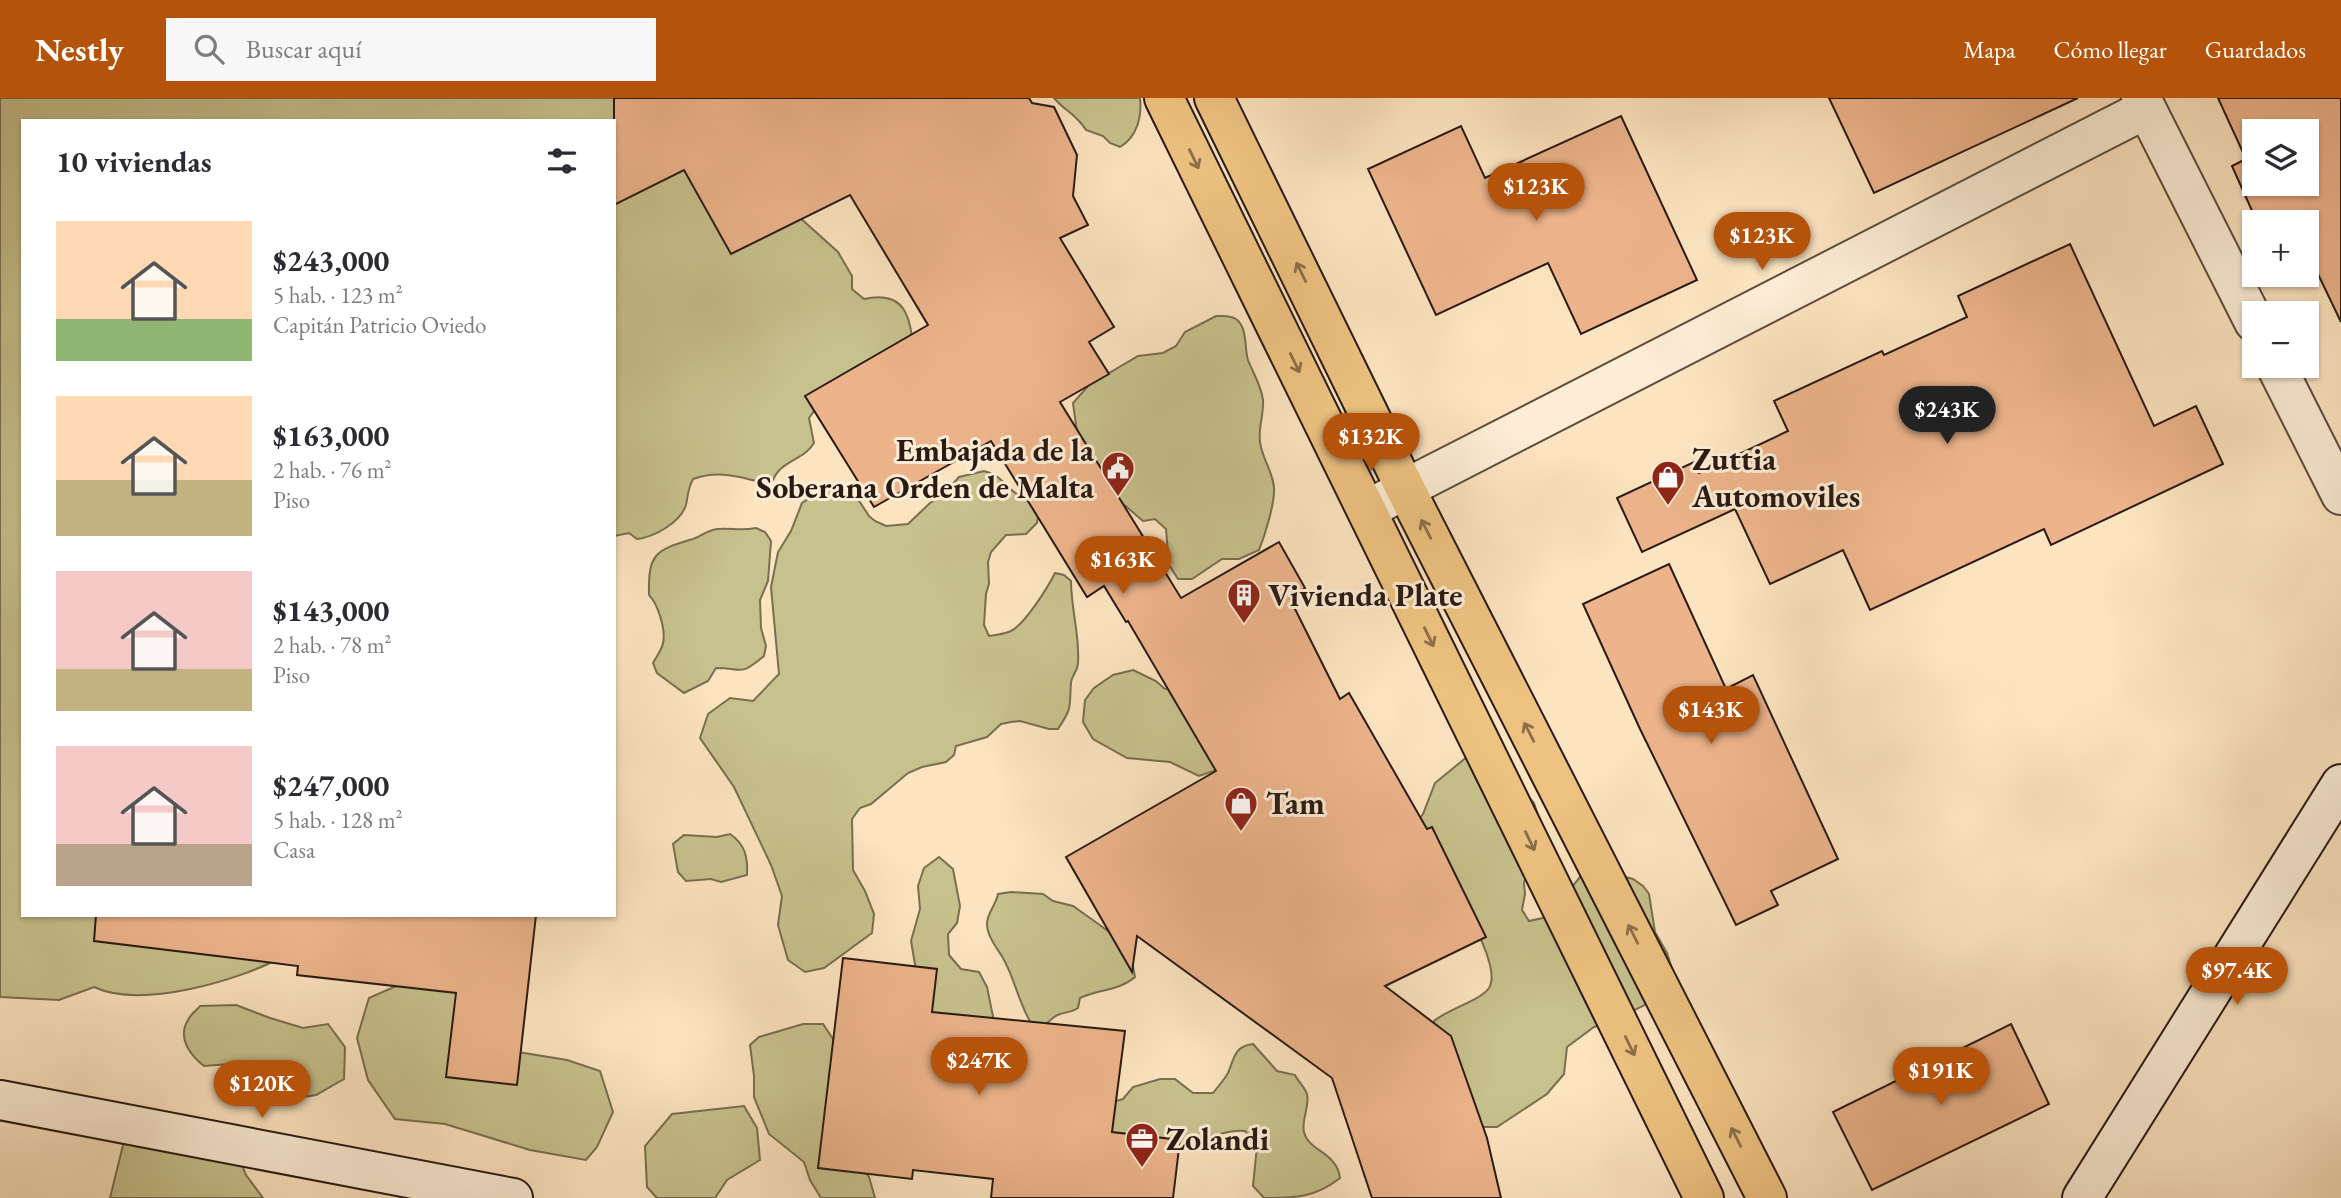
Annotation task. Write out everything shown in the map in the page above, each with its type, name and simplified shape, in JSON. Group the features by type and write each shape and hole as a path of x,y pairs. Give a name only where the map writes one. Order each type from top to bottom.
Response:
{"highway":[{"path":"1164,98 1704,1198"},
{"path":"1214,98 1405,488 1767,1198"}],"street":[{"path":"1367,510 2144,104 2243,301"},
{"path":"2282,378 2341,495"},
{"path":"2082,1198 2341,784"},
{"path":"0,1100 513,1198"}],"shaded area":[{"path":"0,98 924,98 788,207 838,252 852,276 852,289 864,299 879,297 899,304 909,322 915,359 823,399 809,418 814,443 804,454 781,468 773,480 758,481 718,474 693,479 686,505 678,518 666,528 637,539 629,533 616,536 616,119 21,119 21,917 98,917 122,930 282,957 216,983 163,994 114,993 94,987 59,1000 0,997"},
{"path":"1054,98 1140,98 1137,126 1131,138 1120,147 1103,136 1086,130"},
{"path":"1216,316 1236,319 1244,332 1248,360 1263,400 1260,442 1273,482 1273,502 1259,550 1239,559 1222,559 1192,579 1178,579 1169,565 1166,529 1155,519 1143,521 1114,496 1078,440 1073,403 1089,385 1138,356 1163,353 1176,346 1185,332"},
{"path":"984,471 997,477 1024,499 1032,501 1039,511 1037,523 1026,534 1006,535 991,552 984,625 989,636 1011,631 1042,596 1055,573 1064,575 1071,581 1078,666 1071,680 1068,711 1058,729 1020,721 1001,724 987,737 956,746 954,755 946,762 908,773 871,804 860,808 852,819 853,870 874,914 872,933 824,968 805,972 788,960 778,925 782,896 771,865 734,787 700,738 708,714 730,698 753,701 779,674 771,587 778,552 791,531 802,503 827,487 834,486 854,493 875,521 886,526 908,524 930,503 943,495 959,477"},
{"path":"756,528 765,532 771,541 768,581 760,600 761,628 766,646 764,656 745,669 716,668 708,681 684,693 657,673 653,663 664,638 658,611 649,595 652,562 662,551 711,531"},
{"path":"1133,670 1156,681 1165,689 1175,688 1222,762 1214,771 1199,776 1170,762 1127,758 1093,739 1083,722 1085,700 1094,688 1113,675"},
{"path":"1468,756 1521,788 1534,803 1539,828 1524,883 1522,910 1529,921 1547,917 1585,871 1633,879 1649,894 1655,932 1667,953 1672,969 1652,999 1643,1006 1594,1027 1567,1047 1564,1074 1547,1094 1497,1127 1482,1127 1431,1049 1434,1021 1485,993 1492,978 1482,942 1416,823 1423,814 1435,783"},
{"path":"730,834 739,842 744,852 747,875 721,882 711,879 686,881 678,872 673,844 684,835 717,837"},
{"path":"939,857 953,869 960,906 957,923 948,934 949,955 961,969 979,972 987,987 998,1041 972,1063 915,998 918,982 911,941 920,909 918,886 924,868"},
{"path":"998,894 1043,894 1053,901 1073,906 1115,936 1132,961 1135,977 1122,985 1080,998 1078,1008 1034,1028 987,928 988,916"},
{"path":"448,970 512,1051 567,1060 600,1071 613,1112 597,1147 586,1160 530,1150 445,1124 395,1119 368,1080 357,1038 369,998 412,979"},
{"path":"236,1005 303,1028 328,1024 345,1047 344,1079 316,1095 297,1098 280,1086 260,1065 204,1066 194,1057 185,1040 185,1027 189,1018 200,1006"},
{"path":"803,1024 823,1024 833,1039 857,1160 869,1177 875,1198 821,1198 810,1180 804,1162 769,1134 754,1097 750,1045 759,1037"},
{"path":"1253,1044 1277,1071 1295,1075 1306,1092 1308,1099 1304,1132 1311,1144 1338,1169 1340,1178 1331,1185 1304,1196 1264,1198 1253,1186 1257,1146 1245,1131 1200,1137 1189,1149 1167,1152 1105,1141 1109,1103 1123,1099 1133,1087 1160,1079 1175,1079 1193,1093 1213,1093 1228,1073 1238,1050"},
{"path":"744,1106 757,1128 760,1160 727,1180 715,1198 657,1198 647,1187 645,1146 672,1114"},
{"path":"124,1141 242,1165 263,1198 110,1198"}],"building":[{"path":"614,98 1029,98 1032,103 1054,107 1077,155 1073,196 1088,225 1060,238 1114,327 1089,342 1109,374 1060,402 1181,598 1279,542 1305,588 1290,599 1340,699 1349,693 1427,829 1432,827 1486,937 1385,986 1451,1036 1487,1138 1501,1198 1372,1198 1332,1078 1137,936 1132,972 1066,857 1216,771 1128,621 1126,622 1104,586 1087,597 991,441 874,507 805,396 928,325 850,195 731,254 684,170 616,204"},
{"path":"1829,98 2078,98 1874,193"},
{"path":"2218,98 2341,98 2341,322 2319,276 2319,210 2252,210 2245,196 2319,196 2319,119 2242,119 2242,150"},
{"path":"1621,116 1697,280 1581,334 1548,263 1436,315 1368,169 1461,126 1485,178"},
{"path":"2242,161 2242,188 2232,166"},
{"path":"2070,244 2154,426 2196,406 2223,464 2051,545 2044,529 1870,610 1843,550 1770,584 1735,509 1642,552 1617,498 1694,462 1699,473 1788,431 1774,401 1882,351 1884,355 1967,317 1958,296"},
{"path":"1669,564 1726,689 1753,675 1838,859 1771,891 1778,905 1736,925 1640,729 1583,604"},
{"path":"96,917 536,917 517,1085 446,1077 456,993 297,975 298,966 94,941"},
{"path":"843,958 937,969 932,1012 1125,1031 1112,1132 1180,1140 1173,1198 991,1198 993,1179 913,1170 912,1179 818,1168"},
{"path":"2011,1024 2049,1104 1872,1190 1833,1112"}],"place":[{"name":"Embajada de la Soberana Orden de Malta","path":"1118,498"},
{"name":"Zuttia Automoviles","path":"1668,507"},
{"name":"Vivienda Plate","path":"1244,625"},
{"name":"Tam","path":"1241,833"},
{"name":"Zolandi","path":"1142,1169"}]}
